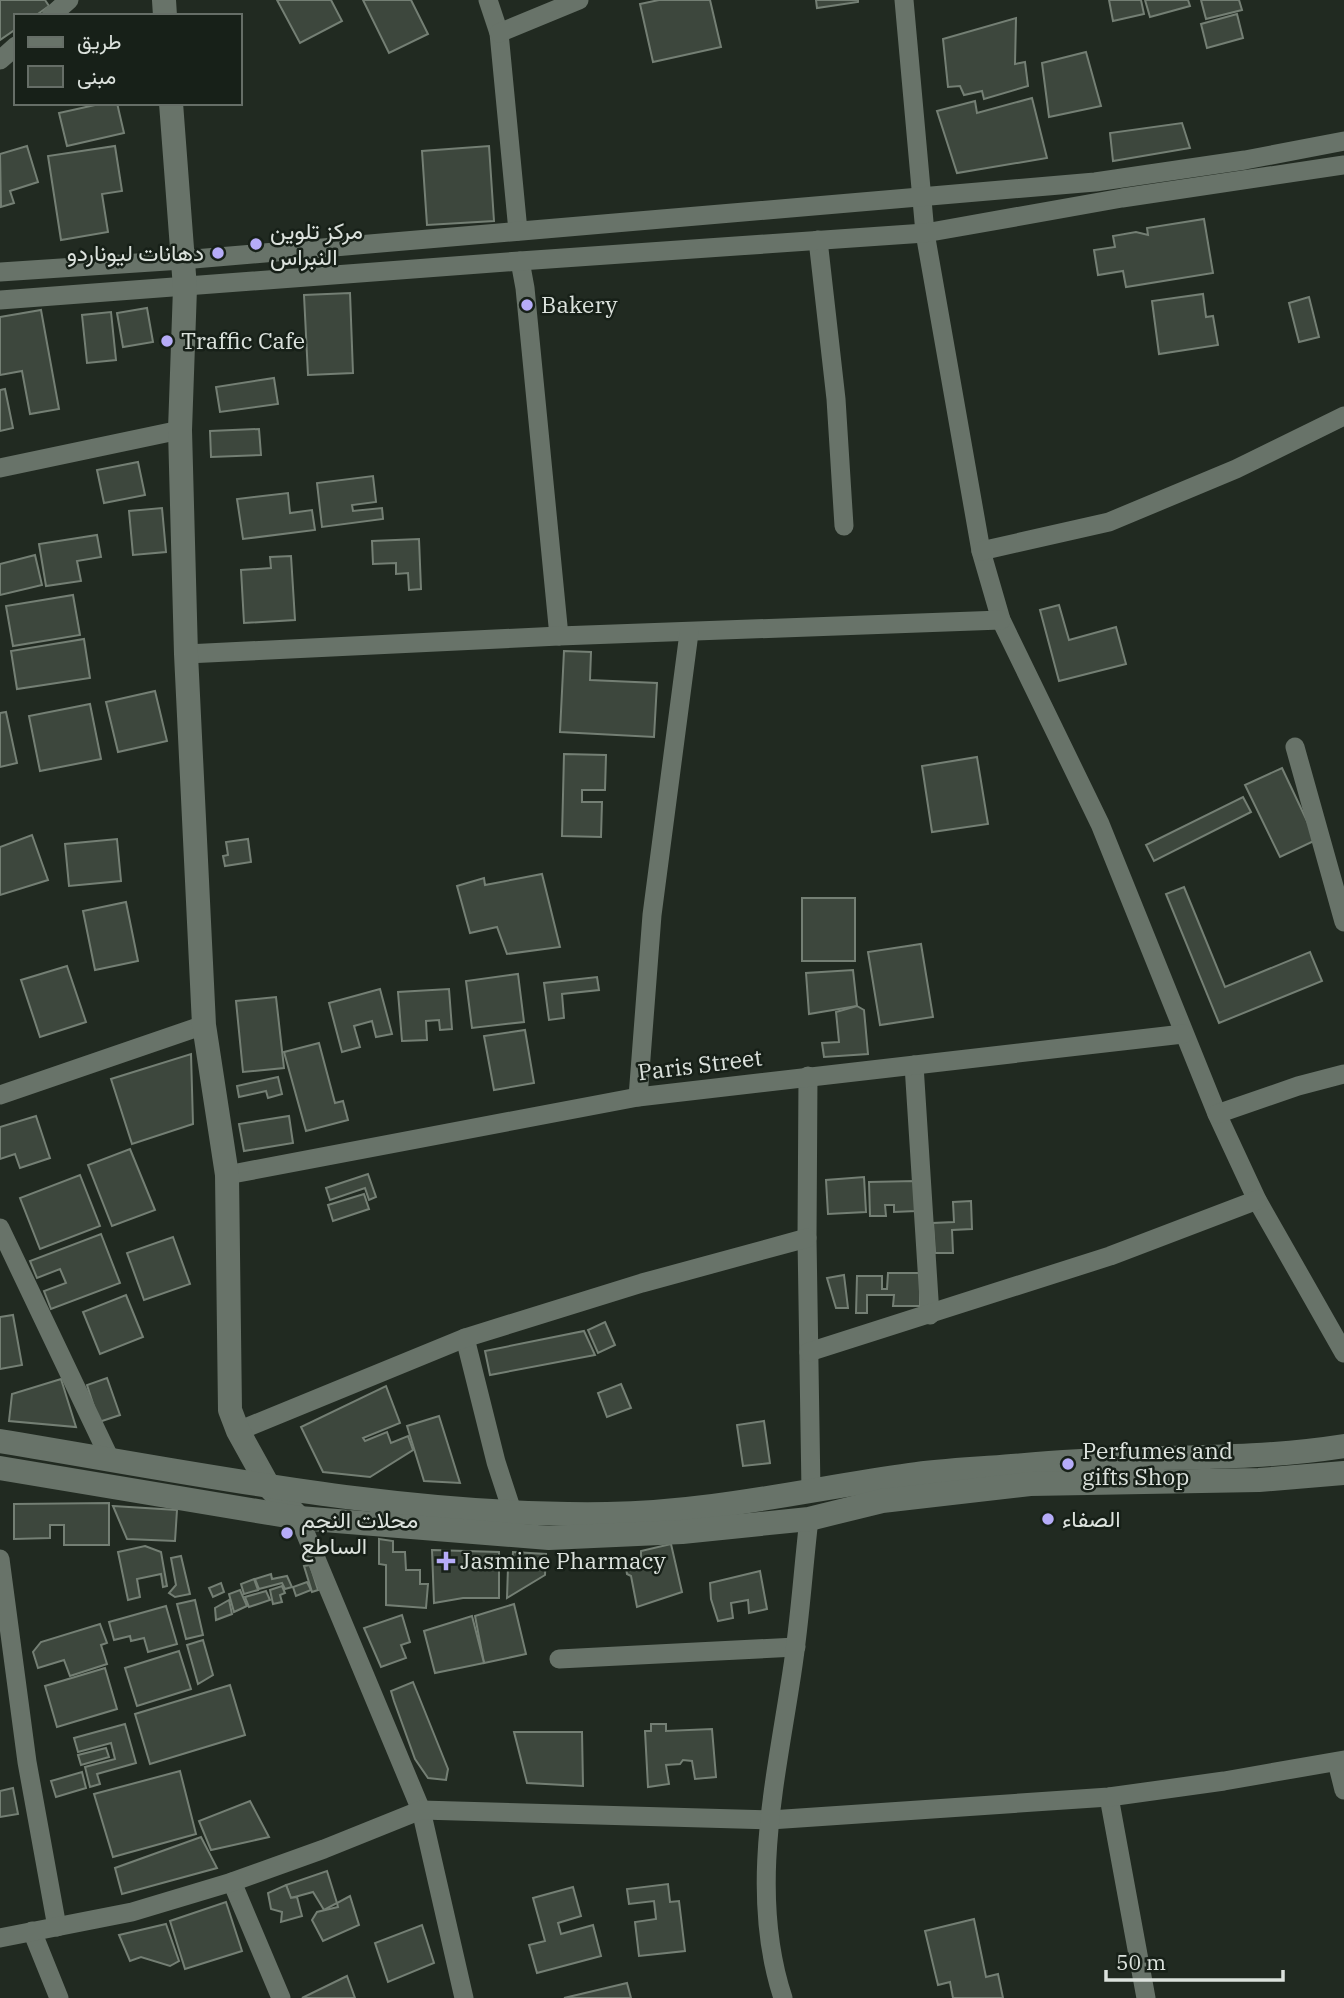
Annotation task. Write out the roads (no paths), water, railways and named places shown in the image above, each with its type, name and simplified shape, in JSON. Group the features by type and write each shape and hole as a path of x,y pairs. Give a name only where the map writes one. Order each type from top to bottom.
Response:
{"street":[{"path":"53,14 69,0"},
{"path":"488,0 499,33 518,231"},
{"path":"499,33 579,0"},
{"path":"904,0 925,233 981,551 1001,620 1100,824 1183,1034 1257,1200 1344,1353"},
{"path":"0,60 14,48"},
{"path":"172,105 185,288 180,430 186,653 204,1025 227,1175 230,1410 238,1431 268,1487 299,1518 421,1810 464,1998"},
{"path":"0,272 182,260 1095,183 1245,160 1344,141"},
{"path":"0,300 925,233 1122,198 1344,166"},
{"path":"818,240 836,399 844,526"},
{"path":"520,261 525,288 559,636"},
{"path":"981,551 1109,522 1236,469 1344,416"},
{"path":"0,468 180,430"},
{"path":"186,653 1001,620"},
{"path":"638,1097 652,915 689,633"},
{"path":"1295,747 1344,922"},
{"path":"0,1095 204,1025"},
{"name":"Paris Street","path":"227,1175 638,1097 1183,1034"},
{"path":"914,1065 930,1315"},
{"path":"1217,1114 1298,1086 1344,1074"},
{"path":"808,1076 807,1238 811,1491"},
{"path":"809,1352 1110,1256 1257,1200"},
{"path":"0,1228 110,1459"},
{"path":"238,1431 465,1338 642,1283 807,1238"},
{"path":"465,1338 496,1462 513,1514"},
{"path":"0,1441 268,1487 389,1503 513,1514 611,1514 711,1507 913,1474 1118,1459 1219,1458 1344,1446"},
{"path":"0,1468 299,1518 549,1538 682,1532 809,1519 882,1502 1030,1484 1259,1480 1344,1473"},
{"path":"783,1998 770,1948 765,1863 796,1647 809,1519"},
{"path":"0,1559 27,1762 57,1927"},
{"path":"559,1659 796,1647"},
{"path":"0,1938 132,1912 232,1882 421,1810 770,1820 1109,1797 1340,1761 1344,1790"},
{"path":"1109,1797 1146,1998"},
{"path":"232,1882 281,1998"},
{"path":"32,1931 59,1998"}],"place":[{"name":"مركز تلوين النبراس","path":"256,244"},
{"name":"دهانات ليوناردو","path":"218,253"},
{"name":"Bakery","path":"527,305"},
{"name":"Traffic Cafe","path":"167,341"},
{"name":"Perfumes and gifts Shop","path":"1068,1464"},
{"name":"الصفاء","path":"1048,1519"},
{"name":"محلات النجم الساطع","path":"287,1533"},
{"name":"Jasmine Pharmacy","path":"446,1561"}]}
